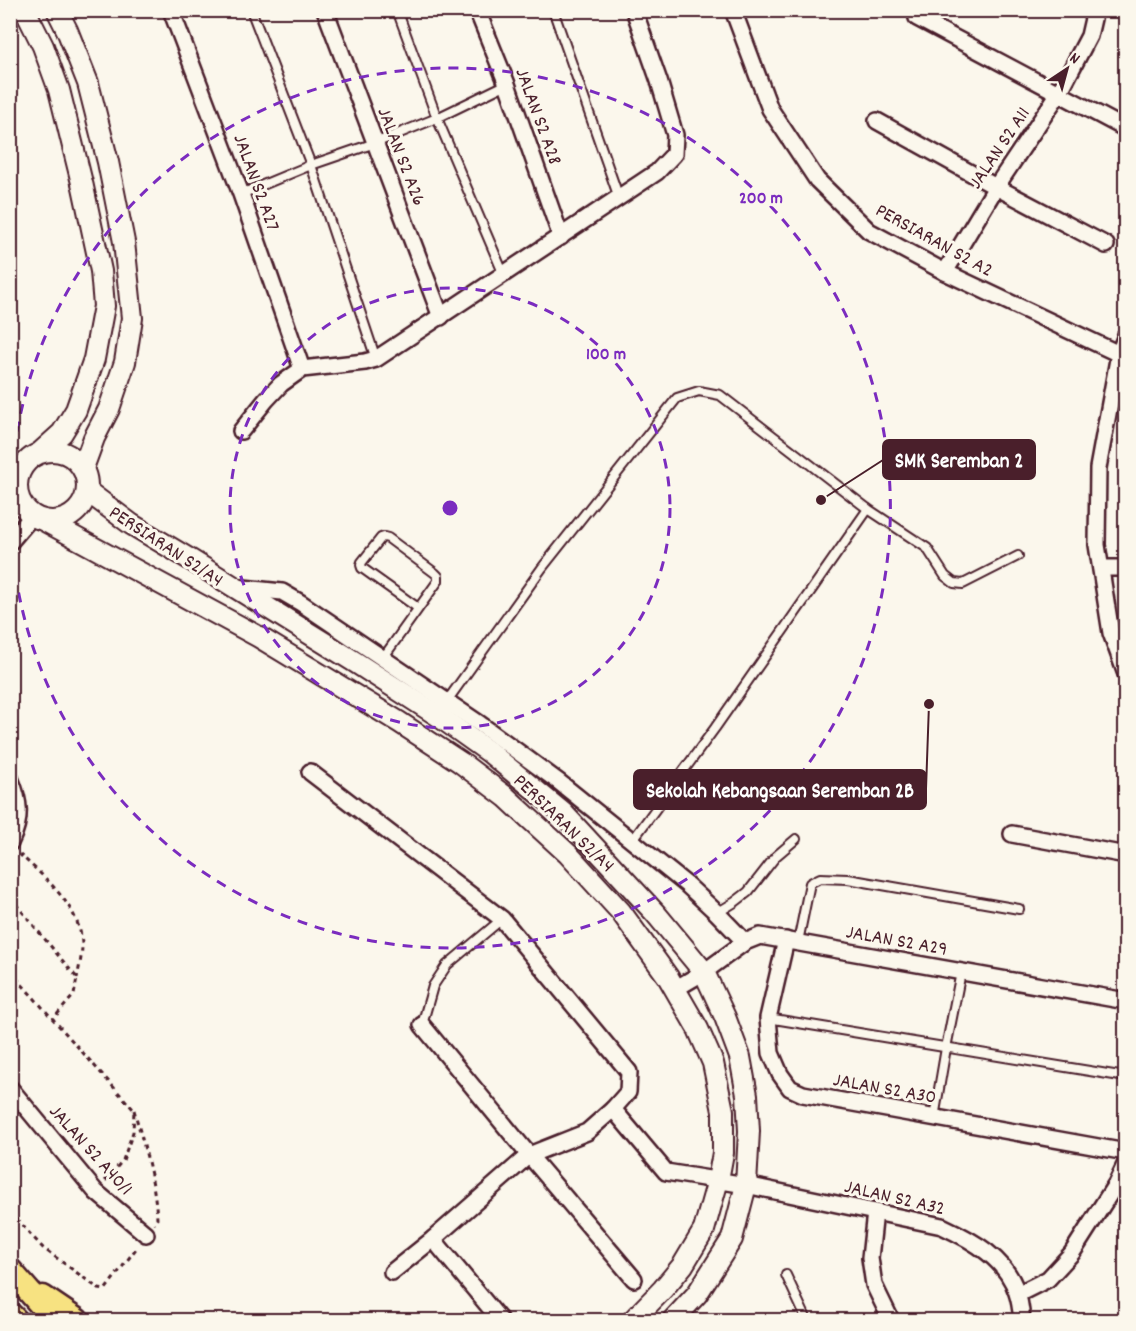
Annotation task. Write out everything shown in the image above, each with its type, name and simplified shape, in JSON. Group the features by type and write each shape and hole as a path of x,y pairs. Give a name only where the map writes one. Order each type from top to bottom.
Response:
{"main road":[{"path":"25,10 43,46 59,90 102,271 104,306 94,359 76,410 62,433 42,451 17,465 23,504 55,521 76,512 87,491 87,479 83,468 75,459 54,450 42,451"},
{"path":"57,10 88,83 108,162 124,242 132,318 125,362 109,409 94,438 83,468"},
{"name":"PERSIARAN S2/A4","path":"87,491 131,524 355,662 442,708 497,759 562,813 657,914 704,972 740,1057 747,1095 749,1131 746,1185 732,1239 697,1294 673,1320"},
{"name":"PERSIARAN S2/A4","path":"23,504 260,637 460,762 506,797 568,854 621,912 668,977 698,1029 714,1063 723,1111 723,1153 704,1230 683,1265 633,1320"},
{"path":"16,1276 54,1320"},
{"path":"16,1276 77,1320"},
{"path":"10,1315 15,1320"}],"street":[{"name":"JALAN S2 A27","path":"171,10 241,194 302,369"},
{"name":"JALAN S2 A26","path":"325,10 441,317"},
{"name":"JALAN S2 A28","path":"477,10 507,84 561,237"},
{"path":"241,431 281,384 302,369 376,360 657,172 675,154 675,135 634,10"},
{"name":"PERSIARAN S2 A2","path":"733,10 770,109 817,180 869,231 945,272 1119,354"},
{"name":"JALAN S2 A11","path":"945,272 996,187 1059,93 1089,36 1095,10"},
{"path":"917,18 1125,129"},
{"path":"877,122 1106,245"},
{"path":"1125,335 1119,354 1098,468 1097,545 1111,633 1125,674"},
{"path":"10,542 23,504"},
{"path":"1101,568 1125,568"},
{"path":"233,587 282,591 383,658 442,708 480,723 687,885 745,942"},
{"path":"310,772 502,920 629,1072 628,1092 587,1132 529,1155 392,1272"},
{"path":"10,778 17,794 19,810 13,842"},
{"path":"1012,834 1125,855"},
{"name":"JALAN S2 A29","path":"675,989 704,972 745,942 760,936 1125,1001"},
{"name":"JALAN S2 A30","path":"792,941 768,1018 771,1053 780,1074 790,1088 804,1094 1125,1152"},
{"path":"422,1024 634,1279"},
{"name":"JALAN S2 A40/1","path":"10,1088 96,1192 146,1234"},
{"name":"JALAN S2 A32","path":"613,1109 666,1172 746,1185 942,1226 965,1237 981,1247 1007,1272 1018,1294 1022,1320"},
{"path":"1018,1294 1048,1279 1072,1253 1116,1184 1125,1163"},
{"path":"875,1212 870,1258 874,1285 891,1320"},
{"path":"433,1239 500,1320"}],"lane":[{"path":"251,10 311,165 376,360"},
{"path":"397,10 437,118 504,275"},
{"path":"553,10 619,198"},
{"path":"241,194 437,118 507,84"},
{"path":"442,708 542,568 677,398 699,391 720,395 868,509 927,548 945,576 954,583 963,584 1018,556"},
{"path":"632,840 715,728 868,509"},
{"path":"383,658 438,581 438,576 388,538 381,538 362,562 362,568 418,608"},
{"path":"717,913 748,892 776,856 796,838"},
{"path":"792,941 810,883 819,878 848,879 1019,909"},
{"path":"422,1024 433,986 447,966 502,920"},
{"path":"934,1118 962,972"},
{"path":"768,1018 1125,1077"},
{"path":"786,1275 807,1320"}],"path":[{"path":"13,842 58,892 76,920 82,945 74,995 53,1019"},
{"path":"10,897 77,978"},
{"path":"10,971 134,1110 156,1195 157,1219 105,1290 99,1289 43,1248 10,1212"},
{"path":"96,1192 123,1160 133,1132 134,1110"}],"place":[{"name":"SMK Seremban 2","path":"821,500"},
{"name":"Sekolah Kebangsaan Seremban 2B","path":"929,704"}]}
